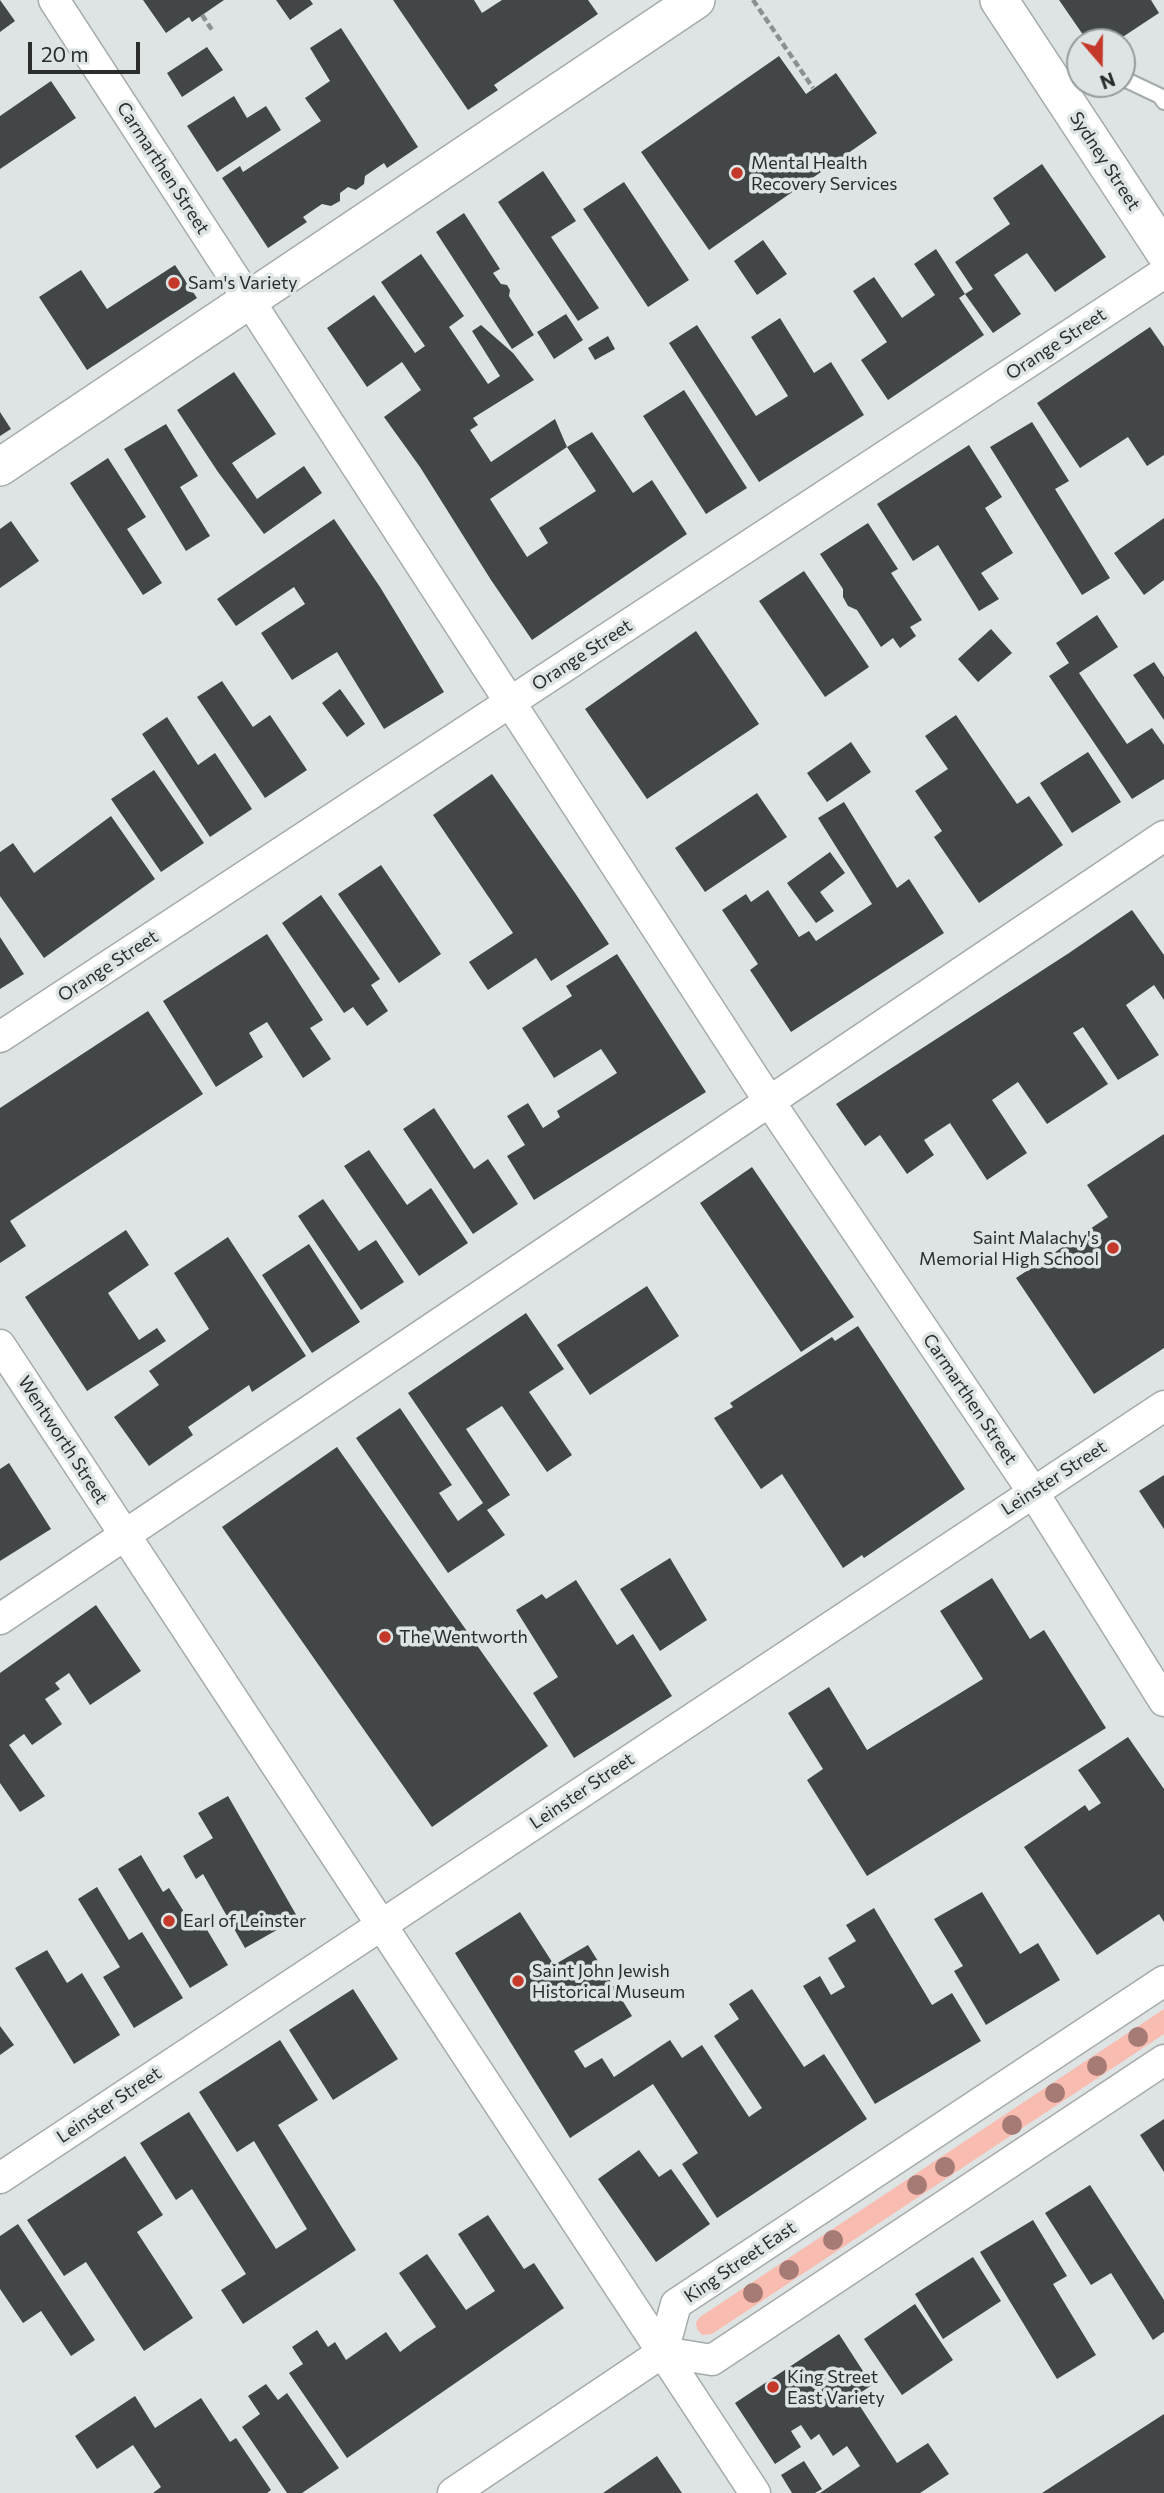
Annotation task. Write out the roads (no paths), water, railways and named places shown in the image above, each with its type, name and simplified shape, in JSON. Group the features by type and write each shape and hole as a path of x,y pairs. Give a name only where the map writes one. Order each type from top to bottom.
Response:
{"street":[{"name":"Carmarthen Street","path":"54,0 769,1101 1033,1492 1164,1701"},
{"path":"0,467 696,0"},
{"name":"Sydney Street","path":"999,0 1066,81"},
{"name":"Sydney Street","path":"1077,98 1164,251"},
{"name":"Orange Street","path":"0,1037 1164,273"},
{"path":"0,1619 1164,835"},
{"name":"Wentworth Street","path":"0,1345 663,2352"},
{"name":"Leinster Street","path":"0,2178 1164,1406"},
{"name":"King Street East","path":"663,2352 676,2304 1164,1981"},
{"path":"453,2493 663,2352 712,2360 1164,2060"},
{"path":"663,2352 755,2493"}],"lane":[{"path":"1136,85 1160,96 1164,102"}],"place":[{"name":"Mental Health Recovery Services","path":"737,173"},
{"name":"Sam's Variety","path":"174,283"},
{"name":"Saint Malachy's Memorial High School","path":"1113,1248"},
{"name":"The Wentworth","path":"385,1637"},
{"name":"Earl of Leinster","path":"169,1921"},
{"name":"Saint John Jewish Historical Museum","path":"518,1981"},
{"name":"King Street East Variety","path":"773,2387"}]}
